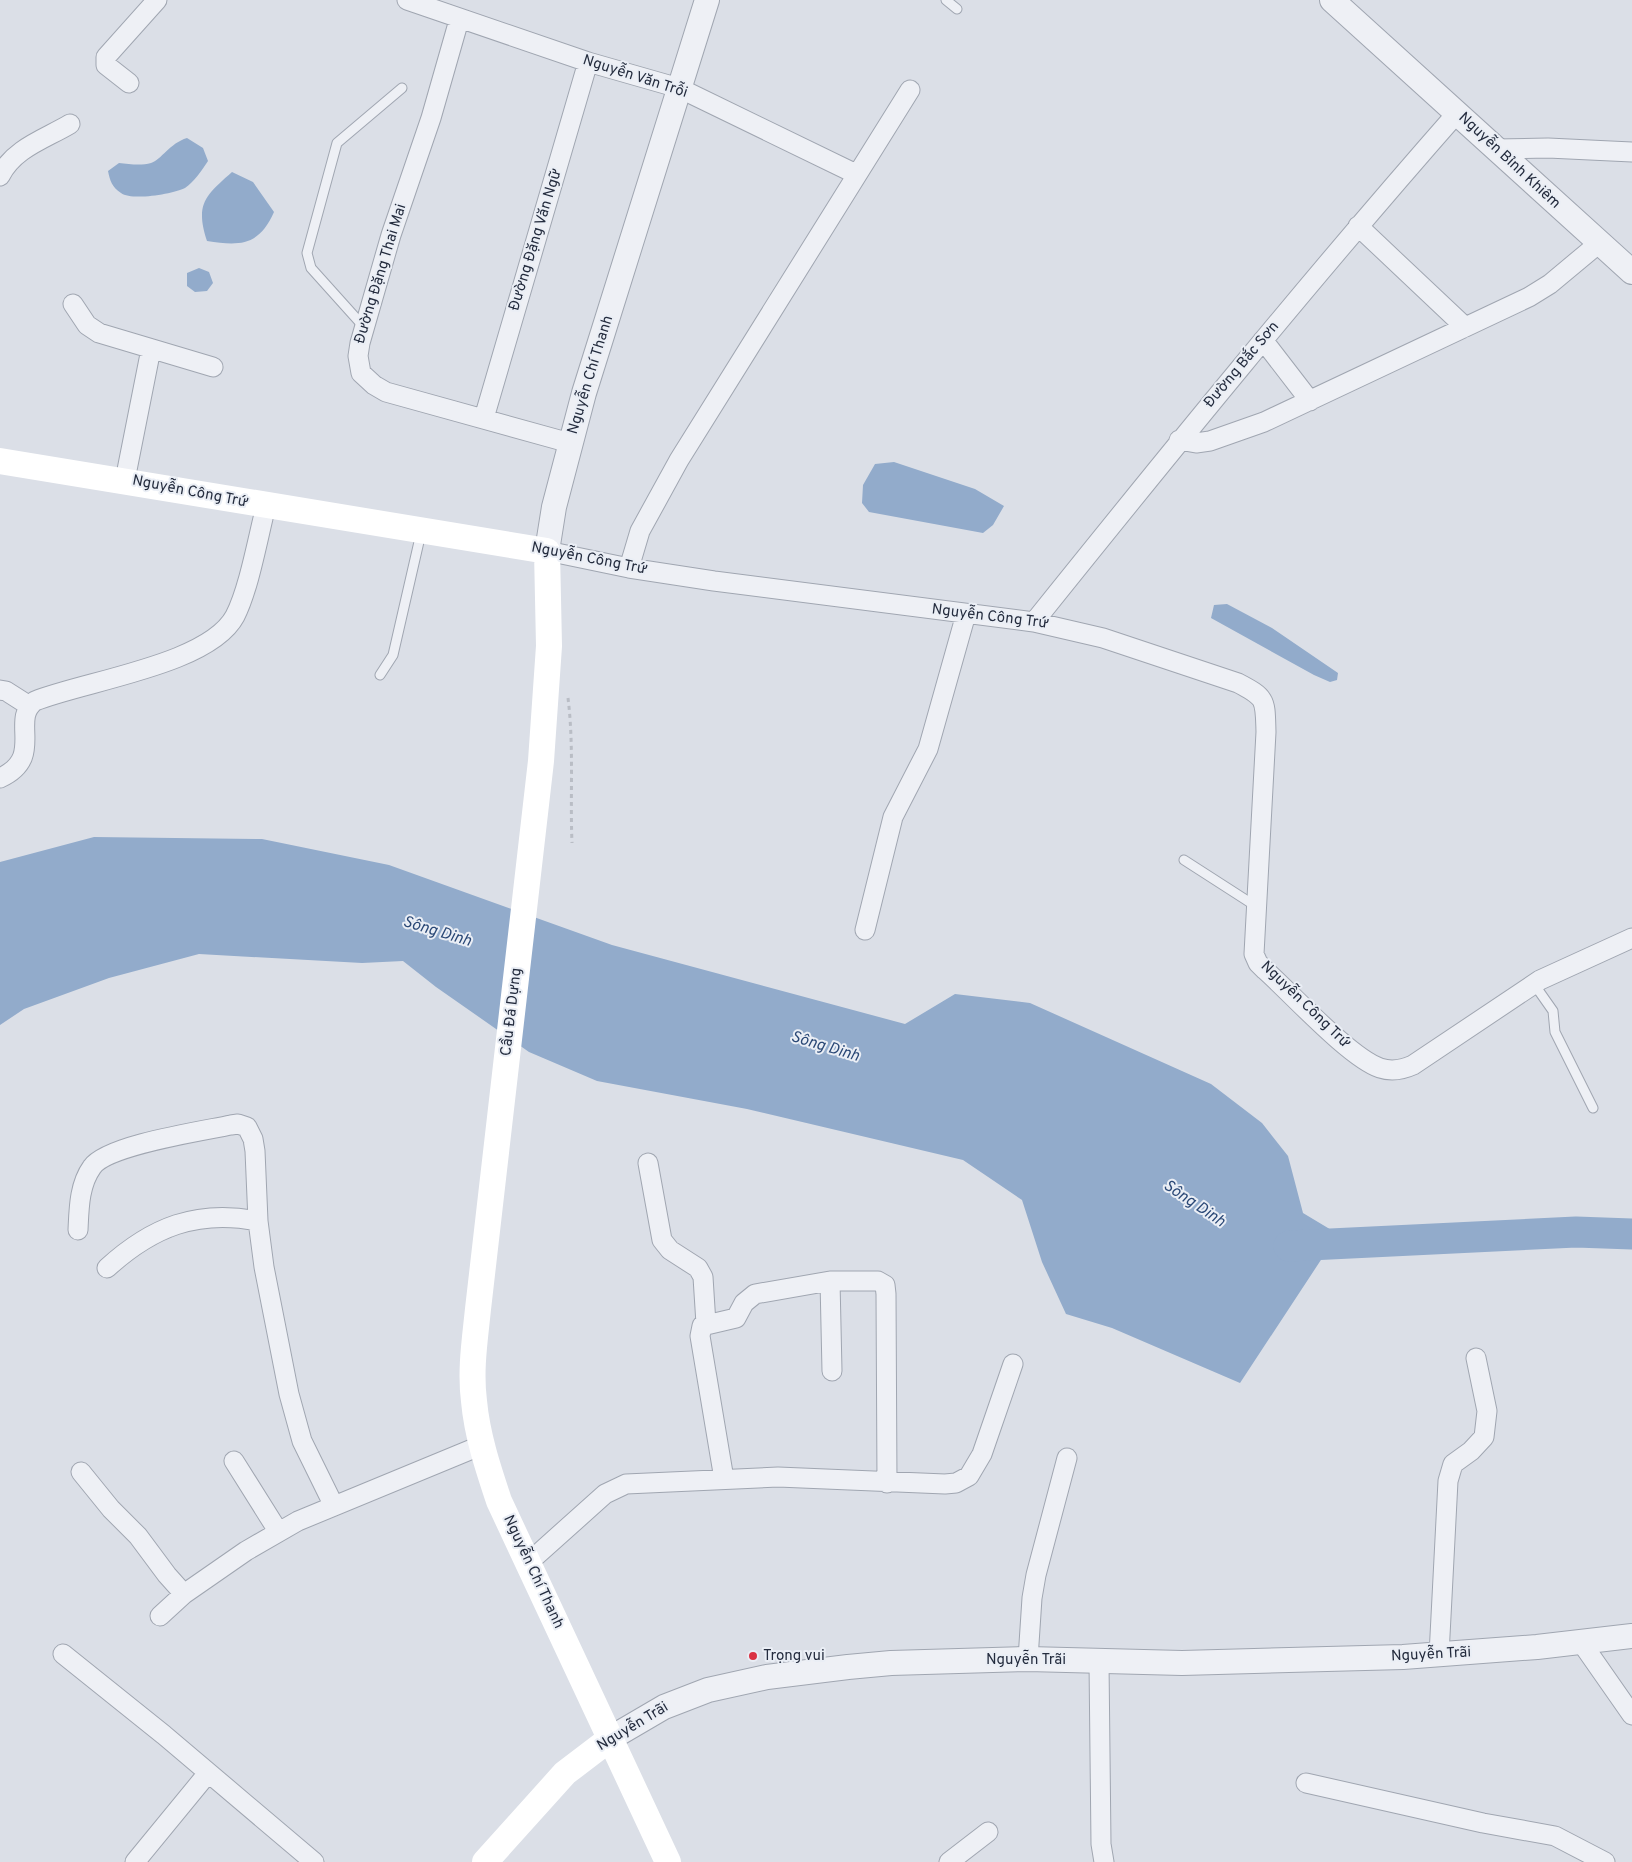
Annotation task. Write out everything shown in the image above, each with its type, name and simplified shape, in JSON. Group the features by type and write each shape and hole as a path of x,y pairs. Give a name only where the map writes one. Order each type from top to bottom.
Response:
{"main road":[{"name":"Nguyễn Công Trứ","path":"0,461 125,480 266,506 547,551"},
{"name":"Nguyễn Chí Thanh","path":"541,761 556,648 547,551"},
{"name":"Cầu Đá Dựng","path":"484,1263 541,761"},
{"name":"Nguyễn Chí Thanh","path":"484,1263 473,1380 474,1399 482,1445 499,1501 668,1862"},
{"name":"Nguyễn Trãi","path":"484,1862 565,1773 611,1738"}],"street":[{"path":"128,83 106,65 106,57 157,0"},
{"name":"Nguyễn Văn Trỗi","path":"407,0 459,20 588,62 679,88 856,174"},
{"name":"Nguyễn Chí Thanh","path":"547,551 554,507 570,443 707,0"},
{"name":"Nguyễn Bỉnh Khiêm","path":"1332,0 1387,48 1598,244 1632,272"},
{"name":"Đường Đặng Thai Mai","path":"459,20 431,118 391,236 364,328 359,350 358,366 361,373 374,385 413,400 570,443"},
{"name":"Đường Đặng Văn Ngữ","path":"484,418 588,62"},
{"path":"629,568 640,531 659,495 856,174 910,90"},
{"name":"Đường Bắc Sơn","path":"1034,622 1179,440 1358,226 1457,113"},
{"path":"0,176 8,162 18,153 70,124"},
{"path":"1495,149 1548,148 1632,152"},
{"path":"1358,226 1465,327"},
{"path":"1179,440 1196,443 1210,441 1264,422 1310,401 1529,297 1550,284 1598,244"},
{"path":"72,304 92,330 213,367"},
{"path":"1263,340 1310,401"},
{"path":"125,480 151,349"},
{"path":"0,778 16,768 23,758 25,714 28,705 48,696 136,672 191,650 219,636 235,617 242,601 266,506"},
{"name":"Nguyễn Công Trứ","path":"547,551 629,568 1034,622 1095,636 1238,683 1260,697 1265,703 1266,732 1254,946 1258,963 1363,1059 1380,1068 1396,1070 1413,1065 1534,984 1564,968 1632,938"},
{"path":"865,930 893,816 928,749 966,614"},
{"path":"0,690 6,691 28,705"},
{"path":"78,1230 83,1184 93,1165 103,1157 122,1149 238,1124 247,1127 253,1139 258,1221 264,1267 296,1421 302,1441 334,1506"},
{"path":"648,1163 662,1240 670,1250 698,1268 703,1277 706,1324"},
{"path":"107,1268 136,1243 182,1223 215,1216 258,1221"},
{"path":"830,1281 832,1371"},
{"path":"724,1479 700,1330 706,1324 736,1318 746,1300 755,1294 830,1281 878,1281 882,1282 885,1287 887,1483"},
{"path":"1439,1655 1448,1481 1453,1464 1471,1451 1484,1437 1487,1411 1476,1358"},
{"path":"528,1562 614,1488 638,1482 778,1477 887,1483 956,1484 969,1476 982,1454 1013,1364"},
{"path":"160,1616 184,1594 246,1551 298,1521 482,1445"},
{"path":"1028,1659 1032,1598 1036,1575 1067,1458"},
{"path":"234,1461 278,1532"},
{"path":"82,1472 111,1509 138,1536 167,1575 184,1594"},
{"name":"Nguyễn Trãi","path":"611,1738 677,1701 708,1690 742,1681 803,1672 891,1663 1028,1659 1182,1663 1439,1655 1632,1636"},
{"path":"1581,1642 1632,1715"},
{"path":"63,1654 271,1824 314,1862"},
{"path":"1100,1662 1101,1835 1104,1862"},
{"path":"135,1862 208,1773"},
{"path":"1306,1783 1483,1823 1555,1836 1605,1862"},
{"path":"949,1862 988,1832"}],"lane":[{"path":"946,0 957,9"},
{"path":"364,328 311,268 307,253 337,143 402,88"},
{"path":"380,675 394,655 421,530"},
{"path":"1184,860 1257,907"},
{"path":"1534,984 1553,1011 1555,1032 1593,1108"}],"path":[{"path":"567,689 572,736 570,790 572,843"}],"water":[{"path":"187,138 203,148 208,161 195,179 185,188 143,197 126,195 113,186 108,171 119,163 139,165 151,163 181,140"},
{"path":"232,172 253,182 274,212 262,232 247,241 229,243 207,241 202,218 205,202 215,188"},
{"path":"199,268 209,272 213,283 207,291 195,292 187,286 187,273"},
{"path":"894,462 975,489 1004,506 993,525 983,533 869,512 862,503 863,485 875,464"},
{"path":"1227,604 1272,628 1338,673 1337,680 1330,682 1314,675 1211,618 1214,605"},
{"path":"94,837 262,839 389,865 612,945 905,1024 955,994 1030,1003 1211,1084 1262,1123 1288,1156 1303,1213 1338,1234 1240,1383 1112,1328 1066,1314 1042,1262 1022,1200 963,1160 747,1109 597,1081 529,1052 436,987 403,961 362,963 199,954 109,978 24,1009 0,1025 0,862"}],"waterway":[{"name":"Sông Dinh","path":"1289,1246 1576,1232 1632,1234"}],"place":[{"name":"Trọng vui","path":"753,1656"}]}
